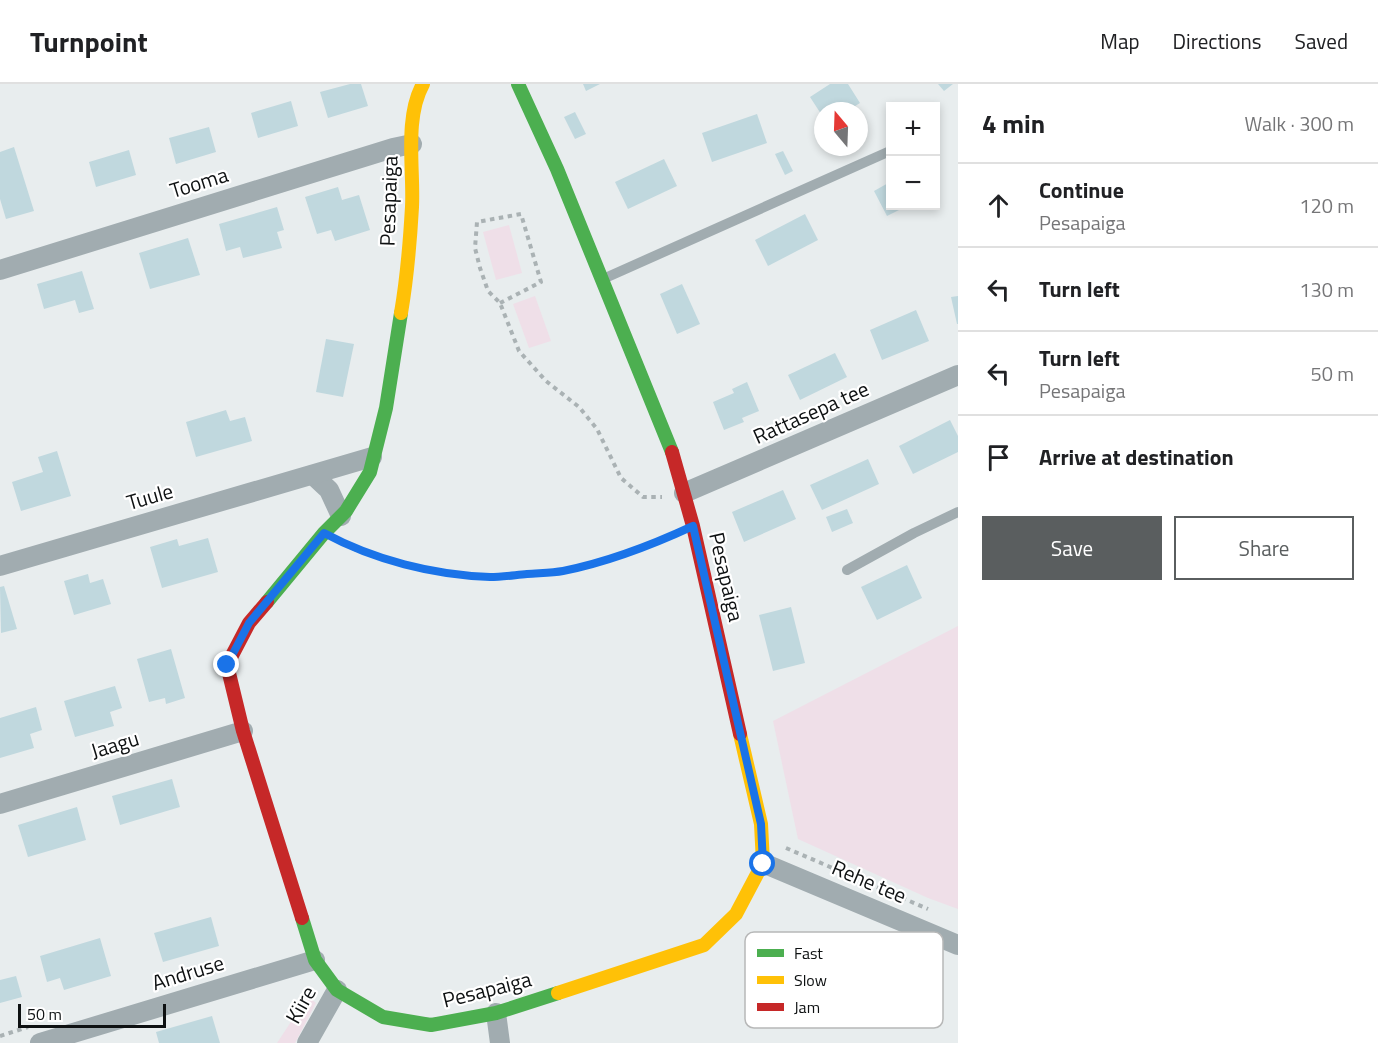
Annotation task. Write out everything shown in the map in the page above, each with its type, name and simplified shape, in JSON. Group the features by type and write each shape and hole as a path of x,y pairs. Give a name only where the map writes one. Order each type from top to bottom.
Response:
{"street":[{"name":"Pesapaiga","path":"423,84 418,93 412,144 412,206 404,295 387,408 372,457 370,472 341,516 324,533 249,623 227,665 243,731 315,960 337,990 383,1017 431,1025 496,1013 704,945 736,914 763,864 761,824 693,526 670,445 557,169 518,84"},
{"name":"Tooma","path":"0,270 412,144"},
{"name":"Rattasepa tee","path":"684,493 955,381"},
{"name":"Tuule","path":"0,566 372,457"},
{"path":"313,475 329,489 341,516"},
{"name":"Jaagu","path":"0,804 243,731"},
{"name":"Rehe tee","path":"763,864 927,932"},
{"name":"Rehe tee","path":"943,939 958,945"},
{"name":"Andruse","path":"40,1043 315,960"},
{"name":"Kiire","path":"307,1043 337,990"},
{"path":"496,1013 500,1043"}],"lane":[{"path":"602,279 886,153"},
{"path":"847,570 914,532 958,512"}],"path":[{"path":"500,303 542,282 521,214 477,222 476,248 488,291 500,303 519,351 546,381 579,407 597,429 621,478 643,497 662,498 684,493"},
{"path":"324,533 354,549 390,561 438,571 491,577 562,571 620,555 693,526"},
{"path":"782,846 934,912"}],"shaded area":[{"path":"509,225 522,273 496,280 483,232"},
{"path":"535,296 551,341 529,348 513,304"},
{"path":"958,626 958,909 928,898 798,839 773,721"},
{"path":"308,996 316,1003 295,1043 277,1043"}],"building":[{"path":"350,84 361,84 368,106 328,118 320,92"},
{"path":"583,84 600,84 586,91"},
{"path":"830,84 848,84 859,102 814,103 810,97"},
{"path":"938,84 953,84 944,91"},
{"path":"291,101 298,126 258,138 251,113"},
{"path":"575,112 586,134 575,139 564,117"},
{"path":"757,114 767,143 712,162 702,133"},
{"path":"209,127 216,152 176,164 169,138"},
{"path":"14,147 34,211 6,219 0,199 0,152"},
{"path":"129,150 136,175 96,187 89,162"},
{"path":"783,151 793,171 785,175 775,154"},
{"path":"664,159 677,186 628,209 615,182"},
{"path":"886,184 886,210 899,210 887,216 874,191"},
{"path":"338,187 342,200 359,195 370,230 335,241 331,230 317,234 305,197"},
{"path":"277,207 284,230 277,232 282,248 243,258 240,247 226,251 219,224"},
{"path":"805,214 818,240 768,266 755,240"},
{"path":"188,238 200,275 150,289 139,253"},
{"path":"82,271 94,309 79,313 75,300 44,309 37,284"},
{"path":"682,284 700,324 677,334 660,294"},
{"path":"958,296 958,324 957,324 951,297"},
{"path":"916,310 929,341 882,360 870,330"},
{"path":"326,339 354,344 343,397 316,392"},
{"path":"835,353 847,377 800,400 788,375"},
{"path":"747,382 759,411 742,418 744,422 724,430 713,402 734,393 732,389"},
{"path":"226,410 230,421 245,417 252,441 196,457 186,422"},
{"path":"950,420 958,436 958,452 913,474 899,446"},
{"path":"57,451 71,496 21,511 12,482 43,472 38,457"},
{"path":"868,459 879,484 822,510 810,485"},
{"path":"783,490 796,519 744,542 732,512"},
{"path":"847,509 853,523 832,532 826,517"},
{"path":"208,538 218,572 162,588 150,547 177,539 179,546"},
{"path":"907,565 922,598 877,620 861,587"},
{"path":"88,574 90,583 103,579 111,604 74,615 64,581"},
{"path":"4,586 17,629 1,633 0,587"},
{"path":"791,607 805,663 773,671 759,615"},
{"path":"171,649 185,698 166,704 165,698 149,702 137,659"},
{"path":"115,686 122,708 110,712 114,726 75,737 64,701"},
{"path":"36,707 42,730 30,734 34,748 0,758 0,718"},
{"path":"172,779 180,807 120,825 112,796"},
{"path":"77,807 86,840 28,857 18,825"},
{"path":"211,917 219,946 163,962 154,933"},
{"path":"100,938 111,976 64,990 60,978 47,982 40,956"},
{"path":"16,976 22,997 0,1003 0,980"},
{"path":"212,1016 220,1043 159,1043 156,1032"}],"traffic: fast":[{"path":"518,84 557,169 672,452"},
{"path":"267,602 324,533 346,511 370,472 386,408 401,313"},
{"path":"302,918 315,960 337,990 383,1017 431,1025 496,1013 558,993"}],"traffic: slow":[{"path":"401,313 412,207 412,128 417,98 423,84"},
{"path":"558,993 704,945 736,914 763,863 761,824 740,734"}],"traffic: jam":[{"path":"672,452 693,526 740,734"},
{"path":"267,602 249,623 227,665 243,731 302,918"}],"route":[{"path":"227,665 249,623 324,533 354,549 390,561 438,571 491,577 562,571 620,555 693,526 761,824 763,864"}]}
